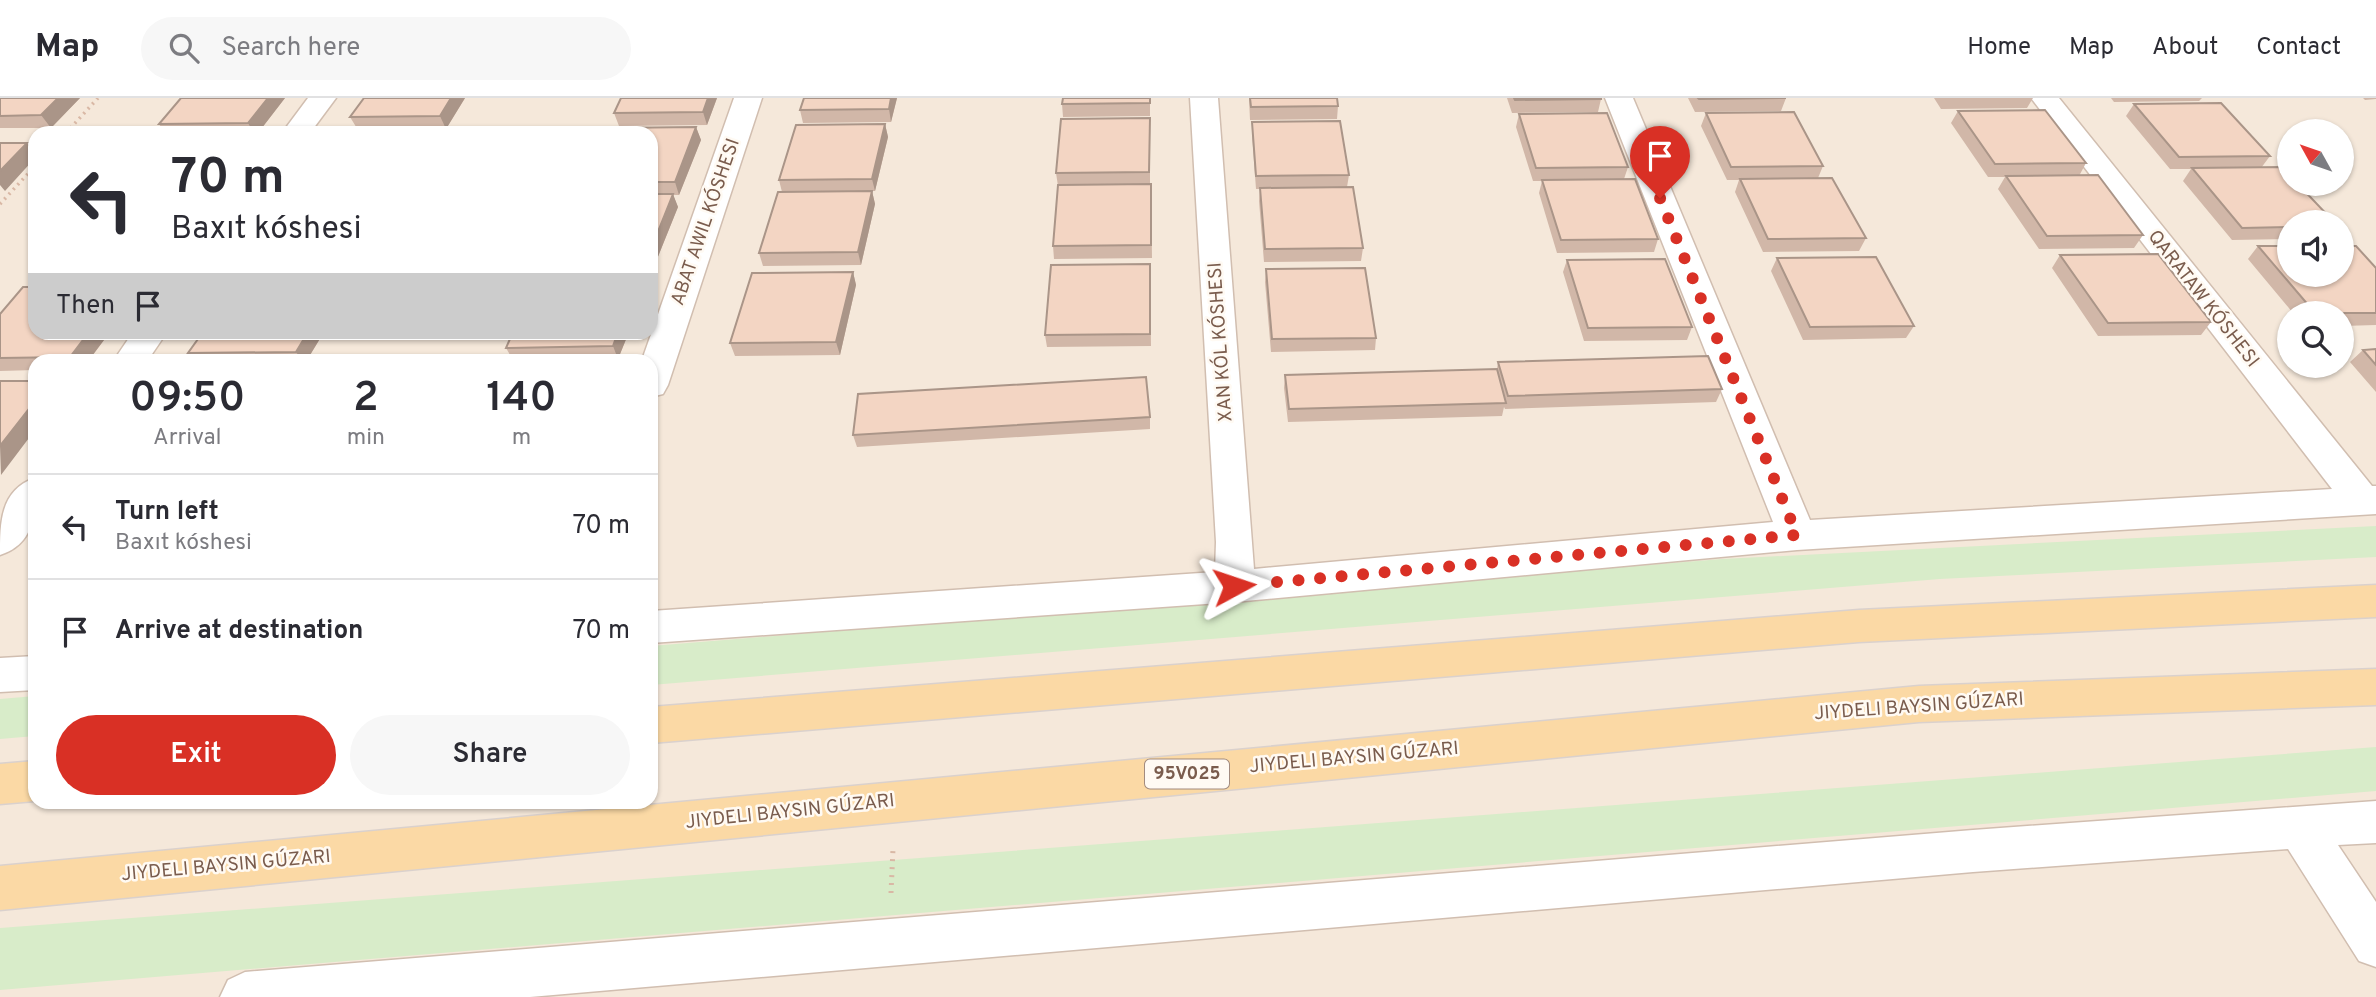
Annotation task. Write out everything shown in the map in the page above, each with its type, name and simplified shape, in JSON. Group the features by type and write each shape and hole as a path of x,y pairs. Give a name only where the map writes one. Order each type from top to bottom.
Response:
{"main road":[{"path":"658,724 1859,626 2376,601"},
{"name":"95V025","path":"0,888 1919,704 2376,687"},
{"path":"0,784 28,781"}],"street":[{"path":"301,126 322,98"},
{"path":"658,365 748,98"},
{"name":"XAN KÓL KÓSHESI","path":"1204,98 1235,542 1234,586"},
{"path":"1619,98 1797,535"},
{"name":"QARATAW KÓSHESI","path":"2045,98 2369,500"},
{"path":"658,627 1234,586 1797,535 2369,500"},
{"path":"0,540 28,502"},
{"path":"0,676 28,674"},
{"path":"245,997 1959,852 2376,822"},
{"path":"2300,828 2376,944"}],"path":[{"path":"72,126 98,98"},
{"path":"0,205 28,174"},
{"path":"891,902 893,841"}],"shaded area":[{"path":"0,98 2376,98 2376,997 0,997"}],"green space":[{"path":"2376,526 2376,557 1940,579 658,684 658,645 1722,559"},
{"path":"28,697 28,737 0,739 0,699"},
{"path":"2376,747 2376,791 0,990 0,928"}],"building":[{"path":"0,98 58,98 41,115 0,116"},
{"path":"181,98 268,98 248,123 159,124"},
{"path":"364,98 451,98 440,116 350,117"},
{"path":"621,98 708,98 703,112 614,113"},
{"path":"804,98 891,98 889,109 800,110"},
{"path":"1063,98 1150,98 1150,103 1062,104"},
{"path":"1250,98 1337,98 1338,106 1251,107"},
{"path":"1514,98 1601,98 1601,99 1515,100"},
{"path":"1698,98 1786,98 1699,99"},
{"path":"2221,103 2270,156 2179,157 2134,104"},
{"path":"2045,110 2086,163 1995,164 1958,111"},
{"path":"1794,112 1823,166 1731,167 1706,113"},
{"path":"1607,113 1628,167 1536,168 1519,114"},
{"path":"1150,118 1149,172 1056,173 1061,119"},
{"path":"1340,121 1349,175 1256,176 1252,122"},
{"path":"885,124 872,179 779,180 796,125"},
{"path":"658,127 696,127 675,182 658,182"},
{"path":"0,143 27,143 0,171"},
{"path":"2277,167 2277,196 2309,196 2323,210 2277,210 2277,227 2242,228 2192,168"},
{"path":"2098,175 2143,235 2047,236 2006,176"},
{"path":"1832,178 1866,238 1768,239 1740,179"},
{"path":"1635,179 1658,239 1561,240 1542,180"},
{"path":"1151,184 1151,245 1053,246 1058,185"},
{"path":"1353,187 1363,248 1265,249 1260,188"},
{"path":"872,191 858,252 759,253 778,192"},
{"path":"658,194 673,194 658,232"},
{"path":"2258,246 2277,246 2277,268"},
{"path":"2354,246 2376,268 2376,313 2354,313 2354,301 2305,301 2293,287 2354,287"},
{"path":"2158,254 2211,322 2108,323 2060,255"},
{"path":"1876,257 1914,326 1810,327 1777,258"},
{"path":"1665,259 1692,327 1588,328 1567,260"},
{"path":"1150,264 1150,334 1045,335 1051,265"},
{"path":"1365,268 1376,338 1272,339 1266,269"},
{"path":"853,272 836,342 730,343 752,273"},
{"path":"23,287 28,287 28,340 83,340 72,354 28,354 28,358 0,358 0,314"},
{"path":"197,340 303,340 296,352 188,353"},
{"path":"510,340 615,340 613,346 506,348"},
{"path":"2376,349 2376,365 2363,350"},
{"path":"1708,356 1722,389 1508,396 1498,362"},
{"path":"1497,369 1506,403 1289,409 1285,375"},
{"path":"1146,377 1150,417 853,435 858,394"},
{"path":"0,381 28,381 28,410 0,446"}],"route":[{"path":"1234,586 1797,535 1660,198"}]}
